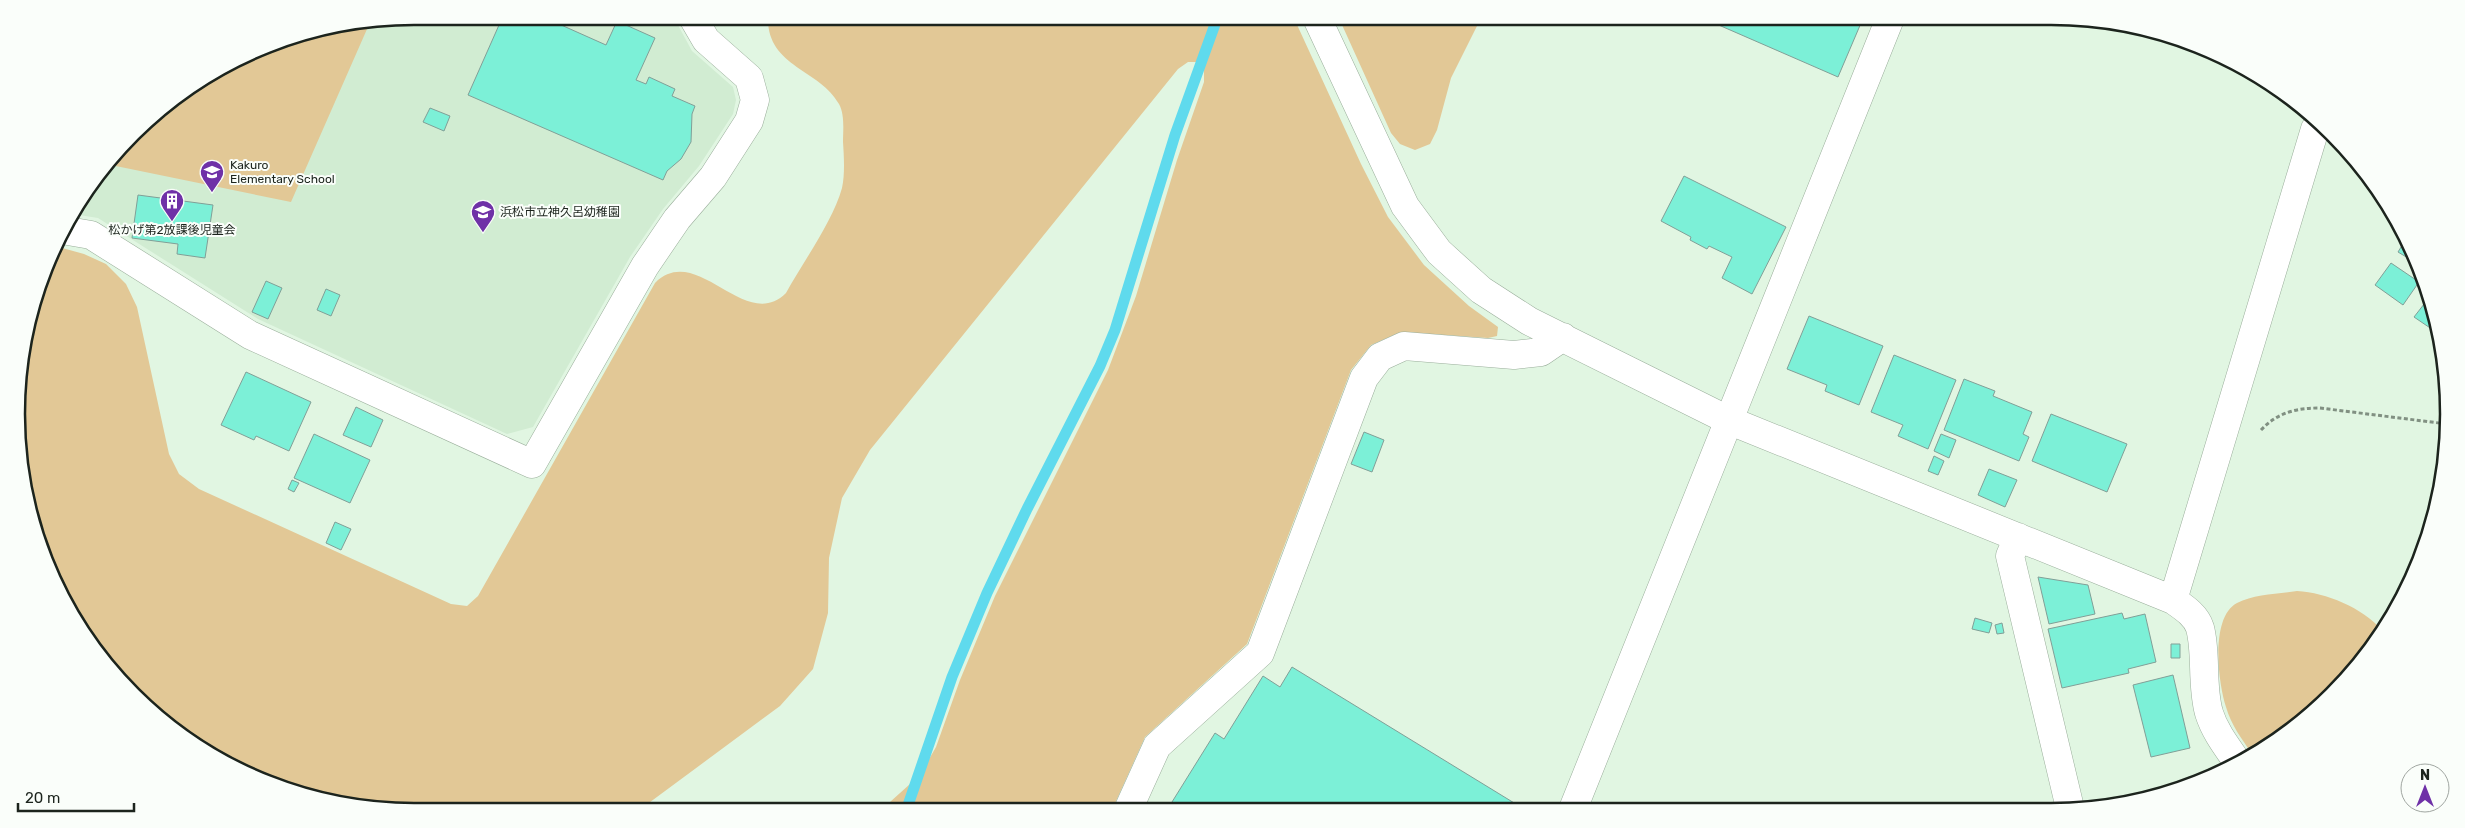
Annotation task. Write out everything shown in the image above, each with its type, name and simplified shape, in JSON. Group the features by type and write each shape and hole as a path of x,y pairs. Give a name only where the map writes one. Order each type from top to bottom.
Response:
{"street":[{"path":"70,231 91,235 250,335 532,464 645,266 677,219 713,177 749,121 755,100 749,78 706,40 697,25"},
{"path":"1320,25 1405,206 1439,252 1481,290 1529,321 1728,420 2174,600 2189,611 2200,627 2204,688 2209,713 2219,736 2234,757"},
{"path":"1575,803 1887,25"},
{"path":"2174,600 2316,130"},
{"path":"1131,803 1157,746 1260,653 1364,378 1380,357 1404,346 1514,355 1540,352 1564,338"},
{"path":"2018,537 2010,556 2069,802"}],"path":[{"path":"2255,436 2268,423 2283,413 2301,408 2320,408 2440,423"}],"shaded area":[{"name":"浜松市立神久呂幼稚園","path":"414,25 678,25 692,51 733,87 736,100 733,114 699,166 663,209 630,257 533,427 507,434 258,319 98,218 80,215 105,177 139,139 177,105 219,77 242,65 289,46 338,32 363,28"},
{"path":"769,25 1297,25 1361,164 1388,217 1424,265 1469,306 1498,327 1497,336 1488,338 1401,332 1371,345 1351,370 1247,644 1145,737 1115,803 889,803 920,775 936,747 960,680 995,596 1108,370 1136,296 1177,160 1204,82 1204,71 1198,62 1188,62 1178,69 870,450 842,498 829,558 828,613 813,669 780,706 649,803 414,803 363,800 338,796 313,790 265,773 219,751 177,723 139,689 105,651 65,586 46,539 32,490 28,465 25,414 28,363 38,313 62,248 84,254 106,264 126,284 137,307 169,454 179,474 199,489 451,604 467,606 478,596 655,283 671,273 687,273 754,303 770,303 786,293 832,214 838,201 844,177 841,108 830,92 785,57 776,46 770,33"},
{"path":"1342,25 1478,25 1451,78 1437,130 1430,144 1415,150 1400,144 1391,133"},
{"path":"368,28 291,202 115,166 139,139 177,105 219,77 265,55 313,38"},
{"path":"2297,591 2308,592 2332,598 2354,608 2377,625 2360,651 2326,689 2288,723 2249,749 2237,732 2226,707 2221,683 2218,651 2223,622 2228,611 2237,603 2258,596"}],"building":[{"path":"499,25 561,25 606,45 615,25 626,25 655,38 636,80 646,84 649,77 675,89 672,96 695,106 692,114 691,142 681,159 667,171 663,180 468,95"},
{"path":"1719,25 1860,25 1838,77"},
{"path":"430,108 450,116 444,131 423,122"},
{"path":"1684,176 1786,227 1752,294 1722,278 1732,257 1709,246 1707,249 1690,240 1691,237 1661,221"},
{"name":"松かげ第2放課後児童会","path":"138,195 213,205 205,258 177,254 178,244 132,238"},
{"path":"2402,246 2407,257 2398,252"},
{"path":"2391,263 2415,280 2417,284 2403,305 2375,285"},
{"path":"266,281 282,288 268,319 252,312"},
{"path":"326,289 340,295 331,316 317,310"},
{"path":"2424,304 2431,328 2414,317"},
{"path":"1809,316 1883,346 1859,405 1825,391 1827,385 1787,369"},
{"path":"1894,355 1956,380 1928,449 1898,436 1903,425 1871,412"},
{"path":"246,372 311,402 289,451 256,436 254,440 221,425"},
{"path":"1964,379 1995,391 1993,396 2032,412 2023,434 2029,437 2019,461 1944,430"},
{"path":"356,407 383,420 371,447 343,435"},
{"path":"2051,414 2127,444 2107,492 2032,461"},
{"path":"1364,432 1384,440 1372,472 1351,464"},
{"path":"314,434 370,460 350,503 294,478"},
{"path":"1941,434 1956,440 1949,458 1934,451"},
{"path":"1934,456 1944,461 1938,475 1928,471"},
{"path":"1989,469 2017,480 2005,507 1978,495"},
{"path":"292,480 299,483 294,492 288,489"},
{"path":"335,522 351,529 341,550 326,543"},
{"path":"2038,577 2088,585 2095,614 2049,624"},
{"path":"2122,613 2124,619 2145,614 2156,662 2128,669 2129,673 2062,688 2048,629"},
{"path":"1975,618 1992,623 1989,633 1972,629"},
{"path":"2002,623 2004,633 1997,634 1995,625"},
{"path":"2171,644 2180,644 2180,658 2171,658"},
{"path":"1292,667 1514,803 1171,803 1215,733 1224,739 1263,676 1280,687"},
{"path":"2173,675 2190,748 2151,757 2133,685"}],"waterway":[{"path":"909,803 952,677 987,593 1027,509 1100,366 1115,330 1175,135 1215,25"}],"place":[{"name":"Kakuro Elementary School","path":"212,193"},
{"name":"松かげ第2放課後児童会","path":"172,222"},
{"name":"浜松市立神久呂幼稚園","path":"483,233"}]}
